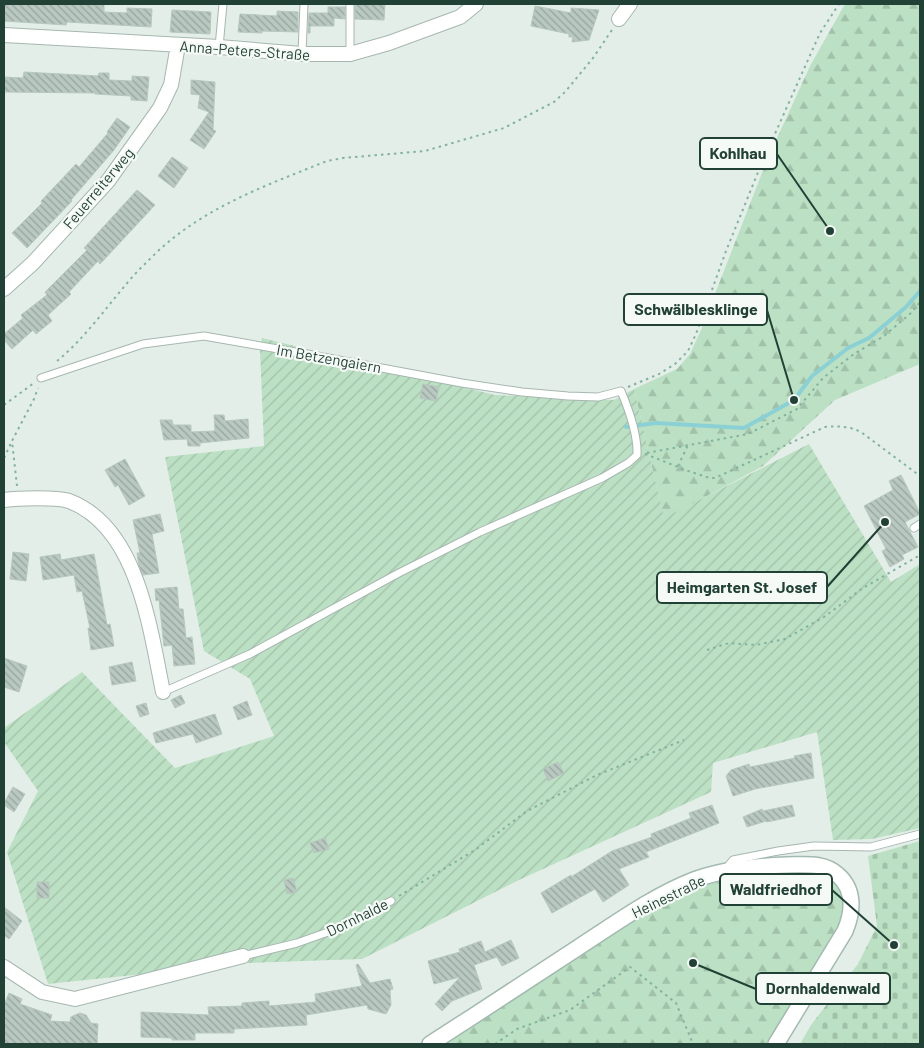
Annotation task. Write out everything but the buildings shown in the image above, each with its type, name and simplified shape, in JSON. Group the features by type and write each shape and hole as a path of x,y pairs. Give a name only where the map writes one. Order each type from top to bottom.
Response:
{"main road":[{"name":"Heinestraße","path":"430,1044 641,907 695,880 752,867 783,865 822,866 838,876 848,891 852,906 849,922 776,1044"}],"street":[{"name":"Anna-Peters-Straße","path":"4,35 219,46 302,54 350,54 389,43 460,16 476,4"},
{"path":"618,19 630,4"},
{"name":"Feuerreiterweg","path":"4,289 33,262 108,181 160,108 171,85 178,45"},
{"path":"4,500 19,498 67,500 87,510 106,526 120,544 133,573 148,621 163,692"},
{"name":"Dornhalde","path":"4,967 42,992 75,999 243,956"}],"lane":[{"path":"219,46 223,4"},
{"path":"302,54 304,4"},
{"path":"350,4 350,54"},
{"name":"Im Betzengaiern","path":"41,378 143,344 204,336 462,383 522,392 598,397 621,390"},
{"path":"163,692 250,654 397,574 480,532 602,478 628,464 637,455 637,447 631,418 621,390"},
{"path":"724,872 733,860 778,851 814,846 871,847 920,834"},
{"name":"Dornhalde","path":"243,956 296,943 345,926 390,901"}],"path":[{"path":"621,390 667,369 688,352 761,165 820,33 839,4"},
{"path":"57,362 108,308 128,281 158,251 186,228 212,211 233,200 327,161 425,151 504,128 554,102 565,92 593,58 618,19"},
{"path":"649,453 748,434 798,409 822,378 854,354 884,336 912,313 920,302"},
{"path":"4,405 41,378"},
{"path":"4,458 34,399 41,378"},
{"path":"645,454 710,478 715,478 825,427 841,426 853,428 861,432 920,476"},
{"path":"12,441 19,498"},
{"path":"678,466 689,445"},
{"path":"707,650 729,643 756,645 785,639 824,617 864,588 920,555"},
{"name":"Dornhalde","path":"390,901 476,850 527,811 597,775 684,740"},
{"path":"494,1044 517,1029 570,1010 630,966 676,1003 693,1044"}],"green space":[{"path":"845,4 920,4 920,364 835,400 763,466 664,519 634,389 677,369 690,354 767,160 810,66"},
{"path":"262,338 495,395 614,400 634,389 664,518 809,444 891,582 920,564 920,828 872,839 833,840 817,732 713,763 711,792 519,880 362,959 248,963 48,984 7,852 38,791 4,742 4,728 82,672 175,768 274,736 250,679 204,651 165,457 264,446 260,350"},
{"path":"920,841 920,1044 800,1044 811,1025 858,964 877,926 868,856"},
{"path":"829,869 852,907 776,1044 447,1044 621,919 724,872"}],"waterway":[{"path":"626,427 656,423 744,428 794,400 812,376 848,348 869,338 906,307 920,291"}],"place":[{"name":"Kohlhau","path":"830,231"},
{"name":"Schwälblesklinge","path":"794,400"},
{"name":"Heimgarten St. Josef","path":"885,522"},
{"name":"Waldfriedhof","path":"894,945"},
{"name":"Dornhaldenwald","path":"693,963"}]}
